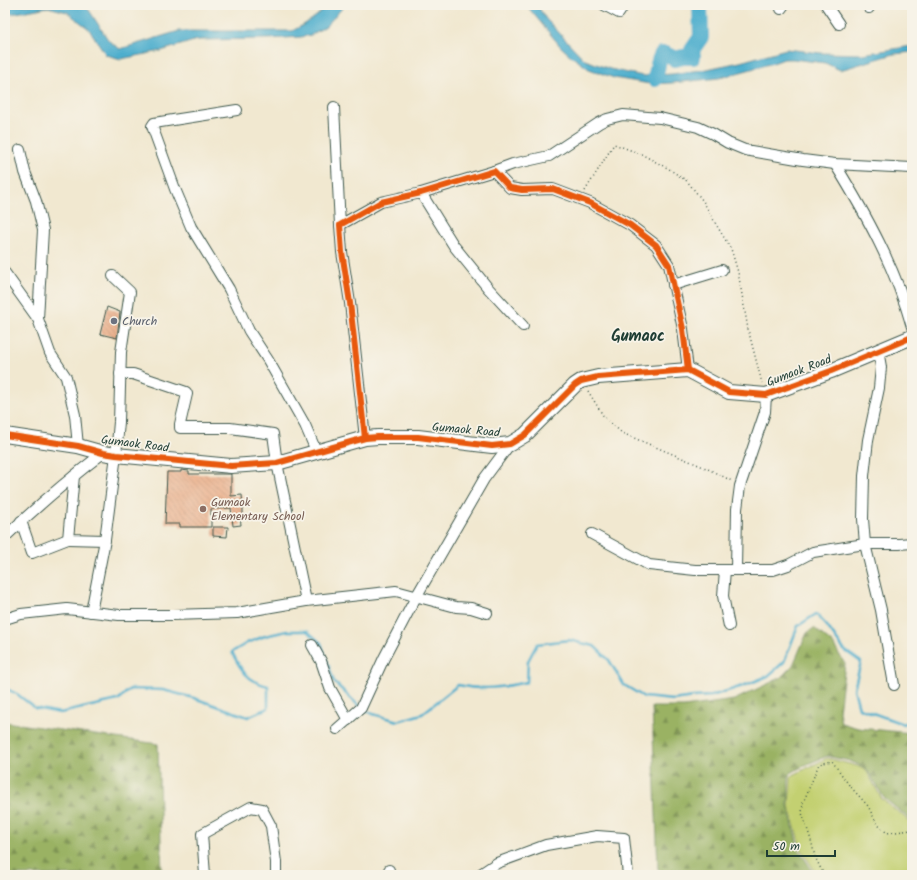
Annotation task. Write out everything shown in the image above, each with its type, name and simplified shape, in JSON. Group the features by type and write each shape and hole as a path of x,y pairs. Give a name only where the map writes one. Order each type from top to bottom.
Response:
{"street":[{"path":"604,5 619,13 624,5"},
{"path":"826,5 839,24"},
{"path":"334,107 342,252 350,303 365,438"},
{"path":"237,110 154,123 152,126 175,189 191,227 229,289 249,331 268,360 305,425 317,453"},
{"path":"340,225 381,202 421,193 513,164 549,156 599,123 607,119 623,115 660,118 698,127 728,143 746,150 835,164 912,168"},
{"path":"20,150 25,172 36,202 43,230 38,319"},
{"path":"835,164 865,213 883,250 906,304 912,328"},
{"path":"494,171 510,188 522,190 553,189 590,203 630,225 656,245 669,264 683,330 688,370"},
{"path":"421,193 454,246 488,288 523,326"},
{"path":"673,285 722,270"},
{"path":"5,273 38,319 50,352 66,377 76,415 78,446"},
{"path":"91,612 105,540 110,454 119,422 121,352 130,292 113,276"},
{"name":"Gumaok Road","path":"5,435 78,446 110,454 231,466 277,463 317,453 365,438 378,437 418,437 492,446 510,444 525,435 575,385 581,381 598,377 688,370 729,392 766,395 824,374 912,337"},
{"path":"878,350 881,368 879,388 868,440 864,476 863,519 865,544 881,610 894,685"},
{"path":"120,374 133,374 186,392 187,394 180,428 230,428 273,434 277,463 306,601"},
{"path":"736,570 737,509 740,486 765,412 766,395"},
{"path":"337,730 361,708 384,658 416,597 484,479 510,444"},
{"path":"5,537 21,521 74,476 110,454"},
{"path":"68,539 74,476"},
{"path":"21,521 32,553 68,539 105,540"},
{"path":"592,534 649,565 695,570 773,570 788,566 813,552 865,544 912,543"},
{"path":"725,570 723,596 729,626"},
{"path":"5,619 21,614 67,609 119,615 172,615 237,612 306,601 396,591 456,607 471,608 487,612"},
{"path":"312,645 321,661 330,688 348,720"},
{"path":"205,875 202,834 251,808 262,809 271,826 276,862 276,875"},
{"path":"479,875 497,863 546,845 597,836 624,838 628,875"}],"path":[{"path":"580,199 614,144 641,154 669,169 687,181 703,201 731,249 738,272 748,329 766,395"},
{"path":"581,381 604,417 622,433 706,468 740,486"},
{"path":"824,875 815,857 802,814 803,803 819,764 832,761 849,785 868,806 878,824 887,833 912,830"}],"green space":[{"path":"814,628 833,644 845,664 839,711 841,723 858,728 912,733 912,821 884,798 866,768 850,761 827,756 805,765 789,774 788,806 799,850 815,875 662,875 658,869 652,707 684,707 734,700 780,678 793,665 807,633"},
{"path":"5,722 158,744 162,875 5,875"},
{"path":"827,758 865,768 882,799 912,823 912,875 817,875 801,849 789,806 791,776"}],"water":[{"path":"5,5 82,5 89,10 109,41 120,49 179,31 292,31 312,20 328,5 345,5 326,26 311,35 268,39 197,40 161,51 121,59 106,55 89,29 67,12 48,7 5,15"},
{"path":"526,5 537,5 546,19 585,60 610,69 643,76 707,69 740,62 786,49 821,53 863,54 912,46 912,52 894,54 840,70 825,63 784,59 719,78 650,84 614,78 589,69 561,47"}],"building":[{"name":"Church","path":"107,307 120,312 117,338 100,334"},
{"name":"Gumaok Elementary School","path":"181,470 189,471 189,474 231,474 231,496 242,495 243,516 240,516 241,525 233,526 231,508 211,509 211,527 180,527 180,524 165,524 167,472 181,472"},
{"path":"213,527 228,527 227,537 213,536"}],"waterway":[{"path":"655,79 662,54 675,59 693,57 692,50 701,37 700,5"},
{"path":"363,709 373,714 398,721 422,714 458,685 484,688 501,687 527,682 528,661 537,644 569,640 594,646 609,660 624,685 644,697 673,700 711,696 768,676 784,662 798,626 816,614 827,626 844,650 861,662 854,689 859,708 903,724 912,719"},
{"path":"5,688 17,694 35,708 60,713 118,700 130,689 163,690 194,698 248,717 268,708 268,686 250,678 238,664 232,652 247,643 265,636 287,631 307,631 321,643 334,682 359,706"}],"cycle path":[{"path":"365,438 340,225 381,202 421,193 494,171 510,188 522,190 553,189 590,203 630,225 656,245 669,265 683,329 688,370"},
{"path":"5,435 78,446 116,455 231,466 277,463 365,438 378,437 418,437 492,446 510,444 525,435 575,385 581,381 598,377 688,370 729,392 766,395 831,371 912,337"}],"place":[{"name":"Church","path":"114,321"},
{"name":"Gumaok Elementary School","path":"203,509"}],"district":[{"name":"Gumaoc","path":"638,336"}]}
